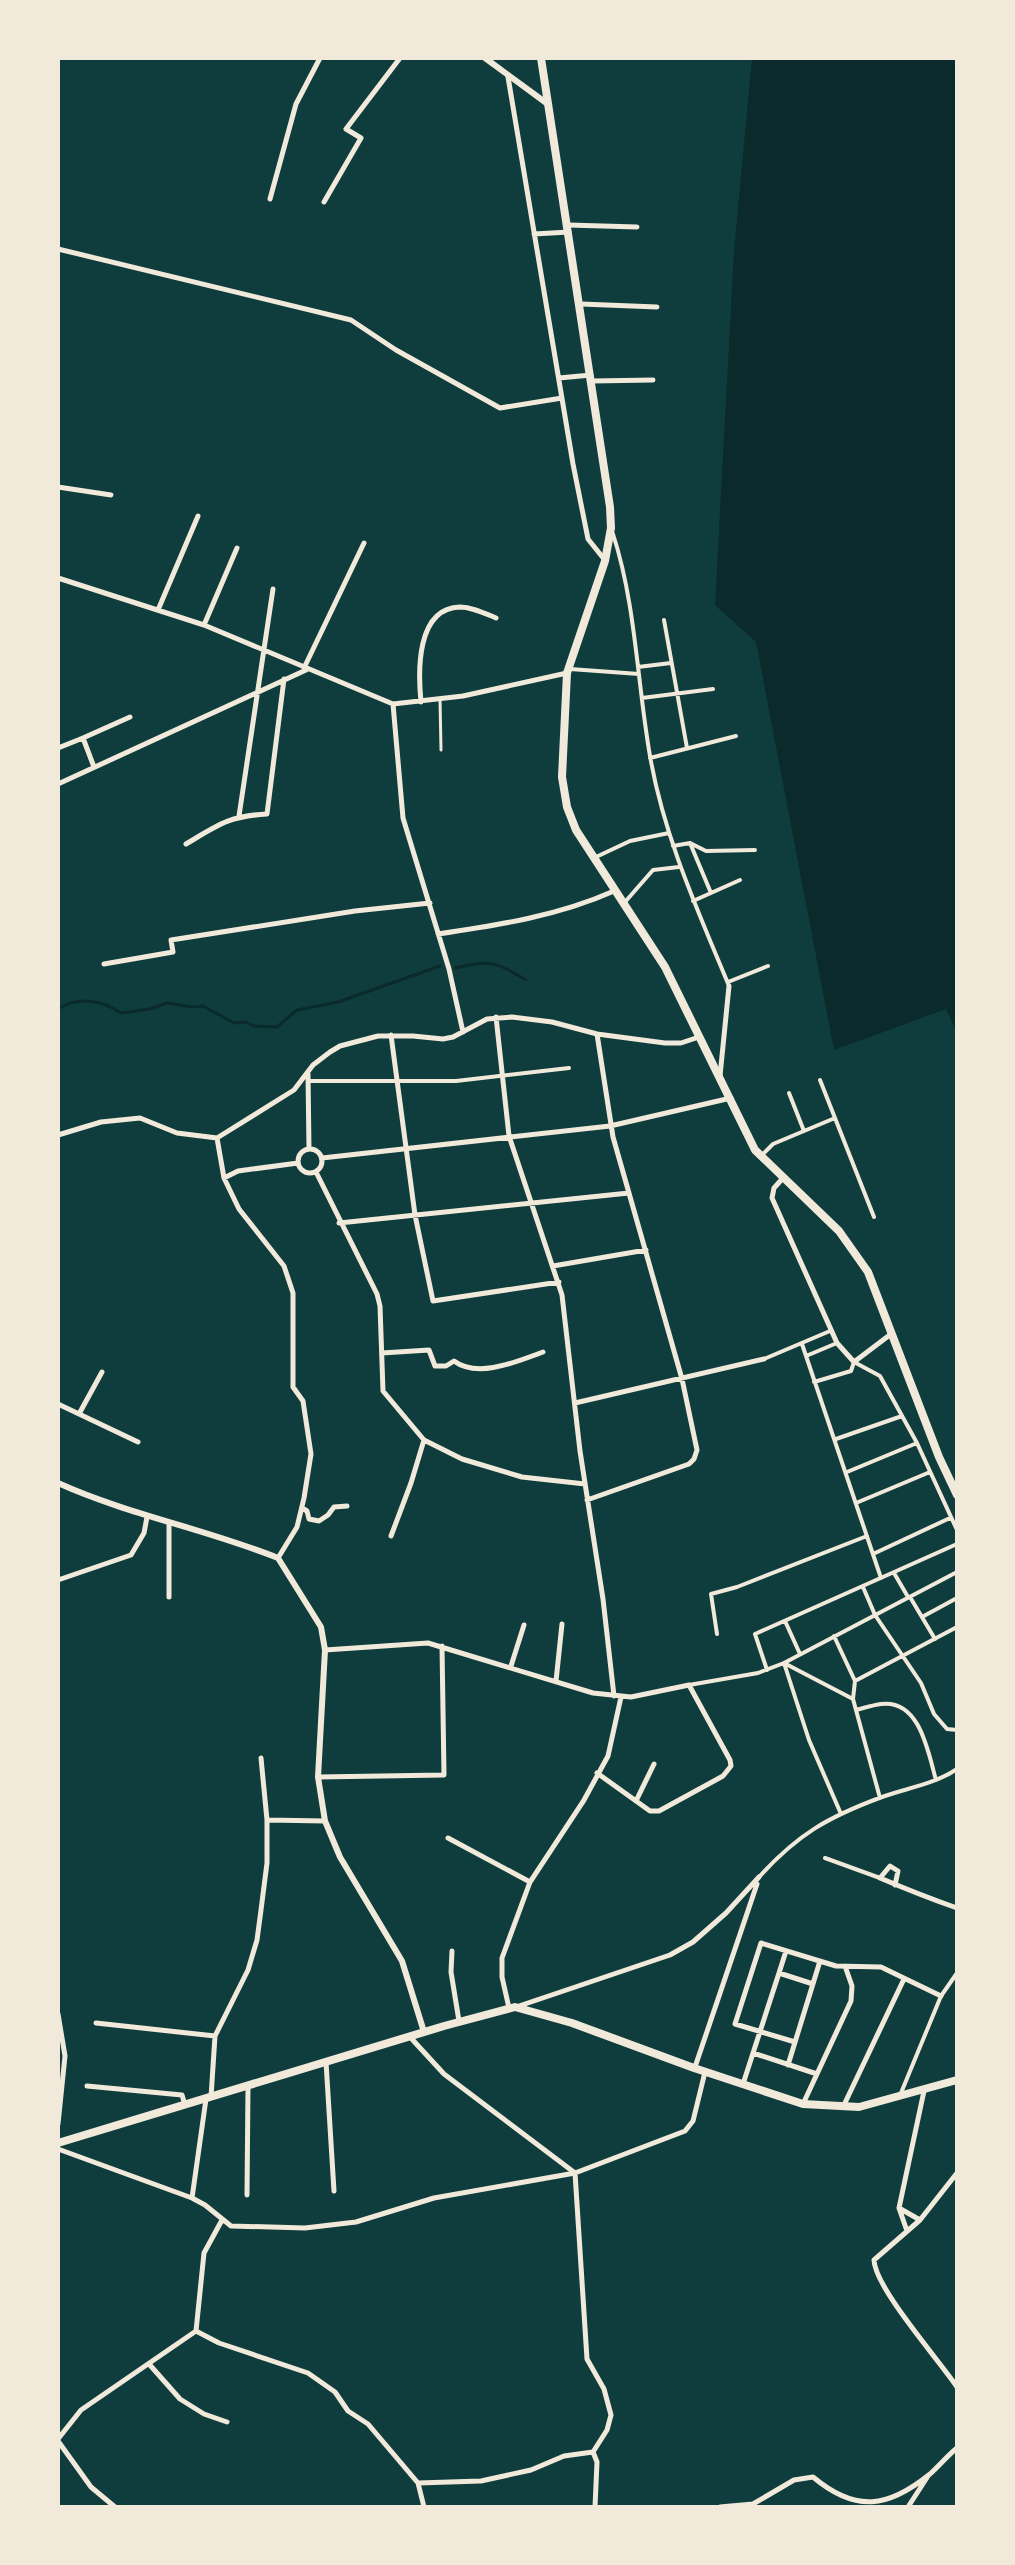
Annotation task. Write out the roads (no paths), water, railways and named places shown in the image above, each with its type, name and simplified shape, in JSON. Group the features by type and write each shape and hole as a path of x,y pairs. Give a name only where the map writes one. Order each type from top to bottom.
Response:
{"main road":[{"path":"541,58 581,304 611,528 605,561 567,671 562,777 567,807 576,830 593,858 665,967 757,1153 839,1231 868,1272 939,1457 957,1495"},
{"path":"58,2143 512,2007 572,2023 803,2104 859,2107 957,2080"}],"street":[{"path":"270,199 296,104 320,58"},
{"path":"324,202 361,138 346,129 400,58"},
{"path":"485,58 549,105"},
{"path":"508,77 588,539 605,561"},
{"path":"534,234 569,228 637,227"},
{"path":"58,249 351,320 396,350 500,408 562,398"},
{"path":"581,304 657,307"},
{"path":"559,378 653,380"},
{"path":"58,487 111,495"},
{"path":"158,610 198,516"},
{"path":"611,528 624,572 650,758 669,833 679,867 729,984 720,1076"},
{"path":"58,784 306,669 364,543"},
{"path":"204,625 237,548"},
{"path":"58,578 204,625 393,704 440,699 567,671 639,674"},
{"path":"239,816 273,589"},
{"path":"421,702 419,670 422,642 441,613 463,607 496,618"},
{"path":"664,620 687,748"},
{"path":"638,667 671,663"},
{"path":"186,844 223,821 239,816 267,814 284,679"},
{"path":"642,698 713,689"},
{"path":"393,704 403,818 430,903 463,1032"},
{"path":"58,748 130,717"},
{"path":"650,758 736,736"},
{"path":"83,738 94,767"},
{"path":"593,858 630,841 669,833"},
{"path":"673,846 690,843 706,851 755,850"},
{"path":"690,843 711,893"},
{"path":"623,905 653,870 679,867"},
{"path":"693,901 740,880"},
{"path":"438,934 532,919 588,903 614,891"},
{"path":"104,964 173,952 171,940 355,911 430,903"},
{"path":"729,984 768,966"},
{"path":"58,1135 101,1122 140,1118 177,1133 217,1138 294,1090 320,1059 340,1046 391,1035 443,1039 496,1017 552,1022 597,1034 665,1043 681,1043 699,1037"},
{"path":"496,1017 509,1136 559,1282 587,1500 617,1697 608,1756 584,1800 530,1882 502,1958 502,1977 512,2007 670,1955 693,1942 726,1913 794,1842 811,1829 880,1798 936,1780 957,1769"},
{"path":"587,1500 689,1464 697,1453 682,1379 610,1126 597,1034"},
{"path":"391,1035 415,1215 433,1301 559,1282"},
{"path":"308,1081 456,1081 569,1068"},
{"path":"308,1073 309,1149"},
{"path":"820,1080 874,1217"},
{"path":"789,1093 804,1131"},
{"path":"322,1158 610,1126 731,1098"},
{"path":"757,1153 835,1118"},
{"path":"217,1138 224,1178 239,1209 284,1266 293,1293 293,1387 303,1401 311,1454 297,1527 278,1558"},
{"path":"298,1163 307,1173 316,1172 322,1165 319,1153 309,1149"},
{"path":"298,1163 300,1154 309,1149"},
{"path":"224,1178 238,1171 298,1163"},
{"path":"316,1172 339,1223 372,1283 380,1306 383,1391 424,1440 449,1454 491,1469 543,1481 585,1484"},
{"path":"783,1178 774,1188 772,1198 830,1331 854,1362 880,1376 917,1443 957,1530"},
{"path":"339,1223 629,1193"},
{"path":"553,1266 646,1250"},
{"path":"575,1403 764,1359 830,1331"},
{"path":"814,1382 851,1371 854,1362 892,1333"},
{"path":"806,1356 837,1343"},
{"path":"802,1344 881,1578"},
{"path":"382,1353 429,1350 435,1366 446,1366 454,1361 463,1368 504,1366 543,1352"},
{"path":"79,1414 102,1372"},
{"path":"58,1404 138,1442"},
{"path":"836,1439 903,1416"},
{"path":"391,1536 424,1440"},
{"path":"847,1472 917,1443"},
{"path":"856,1503 930,1472"},
{"path":"58,1483 147,1517 278,1558 321,1627 325,1650 318,1777 325,1821 346,1869 402,1961 424,2032"},
{"path":"302,1508 307,1511 309,1519 319,1521 334,1507 347,1506"},
{"path":"58,1580 131,1555 144,1533 147,1517"},
{"path":"873,1554 950,1518"},
{"path":"169,1523 169,1597"},
{"path":"717,1634 711,1594 737,1587 867,1536"},
{"path":"767,1670 755,1634 957,1544"},
{"path":"325,1650 428,1643 617,1697 767,1670 957,1572"},
{"path":"894,1573 935,1639"},
{"path":"863,1587 875,1615 921,1683 939,1722 947,1729 957,1730"},
{"path":"922,1617 957,1598"},
{"path":"785,1621 800,1654"},
{"path":"556,1681 562,1624"},
{"path":"511,1666 524,1625"},
{"path":"855,1681 957,1627"},
{"path":"834,1636 855,1681 853,1699 880,1798"},
{"path":"318,1777 444,1775 442,1646"},
{"path":"784,1663 853,1699"},
{"path":"784,1663 809,1740 841,1815"},
{"path":"597,1773 650,1811 665,1809 723,1776 731,1766 730,1760 689,1685"},
{"path":"856,1711 883,1704 895,1705 917,1719 936,1780"},
{"path":"192,2198 215,2036 248,1970 257,1940 267,1863 267,1820 261,1758"},
{"path":"636,1801 654,1764"},
{"path":"267,1820 325,1821"},
{"path":"448,1838 530,1882"},
{"path":"825,1858 957,1908"},
{"path":"880,1878 890,1866 898,1871 895,1885"},
{"path":"694,2068 759,1877"},
{"path":"795,2042 735,2024 761,1943 845,1966 874,1965 941,1996"},
{"path":"452,1951 451,1972 459,2021"},
{"path":"743,2084 786,1951"},
{"path":"788,2065 820,1961"},
{"path":"803,2104 851,2001 852,1986 845,1966"},
{"path":"779,1973 813,1984"},
{"path":"900,2097 941,1996 957,1973"},
{"path":"843,2108 904,1978"},
{"path":"58,2014 65,2056 58,2124"},
{"path":"96,2023 215,2036"},
{"path":"409,2037 444,2074 575,2173 587,2359 604,2389 611,2415 607,2430 593,2452 564,2456 531,2470 481,2481 418,2483"},
{"path":"753,2053 817,2074"},
{"path":"326,2062 334,2191"},
{"path":"58,2149 192,2198 231,2226 305,2228 344,2223 434,2198 575,2173 685,2131 693,2121 705,2072"},
{"path":"87,2086 182,2095 185,2105"},
{"path":"247,2195 248,2087"},
{"path":"907,2231 900,2204 924,2090"},
{"path":"957,2173 920,2220 874,2260 874,2270 923,2344 957,2387"},
{"path":"900,2204 920,2220"},
{"path":"115,2507 91,2487 58,2440 81,2410 196,2331 204,2253 222,2220"},
{"path":"196,2331 219,2343 308,2373 335,2392 348,2411 368,2424 418,2483 424,2507"},
{"path":"149,2364 180,2399 204,2414 227,2422"},
{"path":"720,2507 753,2504 794,2480 813,2477 831,2492 853,2502 873,2503 901,2492 929,2475 957,2448"},
{"path":"593,2452 597,2462 595,2507"},
{"path":"908,2507 929,2475"}],"lane":[{"path":"440,699 441,750"}],"water":[{"path":"752,58 957,58 957,1033 946,1009 834,1050 756,642 715,605 734,251"}],"waterway":[{"path":"455,968 492,964 526,980"},
{"path":"58,1009 74,1002 90,1001 121,1013 167,1003 203,1006 234,1023 277,1027 297,1010 338,1002 440,966"}]}
